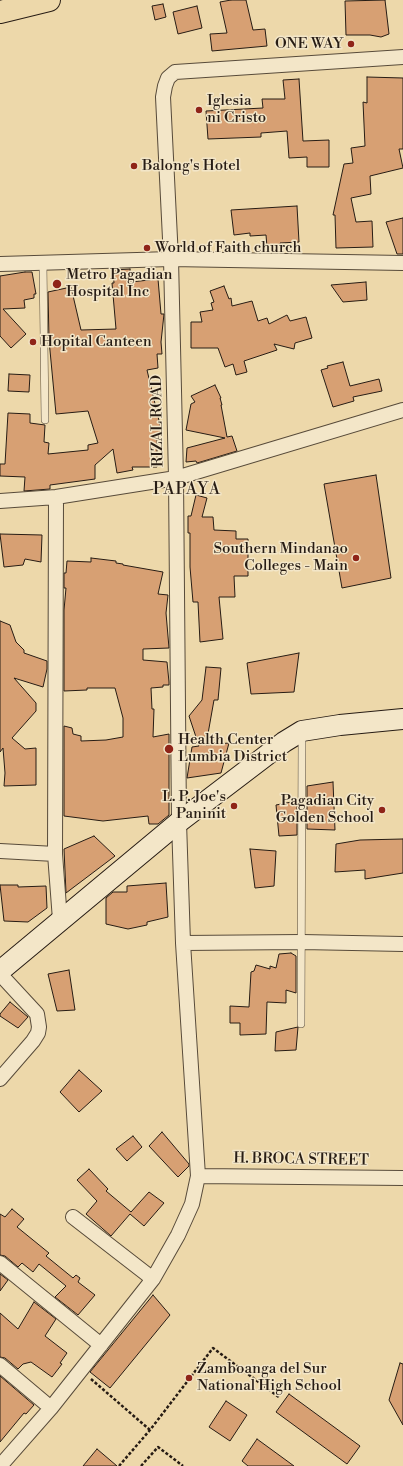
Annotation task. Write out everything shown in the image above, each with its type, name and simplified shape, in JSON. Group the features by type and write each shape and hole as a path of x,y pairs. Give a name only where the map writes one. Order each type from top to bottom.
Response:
{"main road":[{"path":"0,12 49,0"}],"street":[{"name":"RIZAL ROAD","path":"0,1466 51,1408 153,1279 178,1235 192,1204 198,1176 183,943 179,822 176,478 171,259 163,97 165,86 168,78 175,72 403,56"},
{"path":"0,264 171,259 403,263"},
{"path":"0,501 56,497 176,478 403,410"},
{"path":"56,497 55,854 60,920"},
{"path":"0,1079 33,1041 38,1033 39,1020 37,1014 0,973 60,920 179,822 284,742 302,731 340,725 403,720"},
{"path":"0,851 55,854"},
{"path":"183,943 302,942 403,944"},
{"name":"H. BROCA STREET","path":"198,1176 403,1178"},
{"path":"73,1217 153,1279"},
{"path":"0,1263 101,1345"},
{"path":"0,1365 51,1408"}],"lane":[{"path":"43,262 45,420"},
{"path":"301,1024 302,731"}],"path":[{"path":"125,1466 120,1465 150,1430 213,1348 280,1398"},
{"path":"80,1371 150,1430"},
{"path":"141,1466 158,1447 183,1466"}],"building":[{"path":"246,0 253,30 265,29 267,46 212,51 210,34 227,33 220,2"},
{"path":"385,0 389,34 381,37 370,35 346,35 345,1"},
{"path":"163,4 166,17 155,20 152,6"},
{"path":"197,6 202,28 178,34 173,12"},
{"path":"367,77 403,78 403,149 399,149 403,168 370,176 371,194 351,198 356,222 372,221 373,247 336,248 335,215 333,215 344,164 353,163 351,148 365,146 363,102 367,103"},
{"path":"299,79 303,141 329,140 329,167 307,167 307,157 289,158 287,131 261,133 261,137 208,139 206,111 263,108 262,99 285,99 283,80"},
{"path":"297,206 299,242 280,243 280,247 267,247 266,235 250,236 250,233 234,235 231,210"},
{"path":"403,218 403,254 397,254 386,222"},
{"path":"130,269 131,282 158,279 161,314 164,314 161,342 162,354 157,354 158,368 147,370 161,429 161,434 157,435 157,467 132,467 133,470 117,473 113,449 95,465 95,479 50,485 50,489 24,491 25,477 0,476 0,464 5,464 8,413 30,414 30,423 45,425 44,442 49,443 48,454 88,450 88,445 98,443 88,411 56,414 49,340 48,292 71,287 81,330 116,329 112,283 114,283 113,270"},
{"path":"32,272 36,294 34,294 34,298 24,300 25,308 3,309 26,334 11,348 0,336 0,276"},
{"path":"366,282 367,300 343,302 331,285"},
{"path":"224,286 229,299 231,298 232,306 252,301 258,321 267,318 269,324 287,315 290,321 306,317 312,338 295,343 294,349 274,344 277,350 244,361 247,372 236,375 233,364 225,367 218,348 191,348 191,322 202,322 200,312 213,310 211,303 214,302 210,291"},
{"path":"343,362 350,386 379,379 382,391 353,397 354,401 333,407 321,370 328,368 327,366"},
{"path":"9,374 30,375 29,392 8,391"},
{"path":"215,385 221,398 227,437 232,436 237,451 197,463 196,461 186,462 187,448 225,438 186,430 191,404 195,402 191,396"},
{"path":"376,475 391,578 342,588 324,484"},
{"path":"196,495 207,498 202,517 213,517 214,530 236,531 236,539 248,539 248,576 234,576 235,597 219,597 223,639 200,642 198,602 193,602 190,567 190,533 188,533 188,516 191,516"},
{"path":"0,534 42,535 41,562 25,559 23,565 4,567"},
{"path":"91,558 116,561 116,563 123,565 163,572 158,594 168,595 166,613 169,648 143,649 143,660 167,662 169,682 169,685 163,685 163,687 151,688 152,709 154,709 153,737 169,734 169,815 158,824 149,824 148,816 103,821 64,816 64,726 72,728 73,734 81,736 81,741 106,740 123,737 123,718 115,688 87,688 87,690 64,691 64,610 66,588 64,588 64,573 66,573 67,561 91,562"},
{"path":"0,621 10,625 16,642 24,650 24,653 47,661 47,669 43,687 14,678 36,703 36,711 12,738 25,749 36,748 36,785 4,786 5,773 3,748 0,752"},
{"path":"299,653 294,692 251,694 247,663"},
{"path":"206,667 221,668 218,700 214,700 206,745 229,743 221,773 187,778 192,747 199,746 189,716 202,700"},
{"path":"333,782 335,830 307,829 307,786"},
{"path":"297,801 297,835 279,836 276,805"},
{"path":"94,836 115,856 66,893 64,849"},
{"path":"403,839 403,873 365,879 365,870 335,872 336,844 360,840"},
{"path":"250,849 276,851 274,886 255,888"},
{"path":"166,883 168,917 147,922 147,925 128,929 106,924 106,898 113,892 127,892 127,886"},
{"path":"0,885 18,885 18,887 46,886 47,908 28,922 4,921"},
{"path":"291,953 296,956 296,993 286,990 286,1003 267,1002 266,1034 240,1035 240,1023 230,1023 230,1006 249,1007 251,972 254,971 256,965 270,969 270,966 276,968 279,954"},
{"path":"69,970 75,1010 57,1011 48,974"},
{"path":"10,1002 28,1017 18,1028 0,1016"},
{"path":"298,1027 296,1050 275,1051 276,1032"},
{"path":"79,1070 102,1091 79,1112 60,1092"},
{"path":"162,1132 189,1164 189,1166 178,1177 149,1146"},
{"path":"133,1136 142,1147 127,1161 116,1149"},
{"path":"89,1169 108,1189 106,1191 131,1212 149,1192 164,1203 144,1226 130,1214 111,1236 86,1214 97,1201 77,1180"},
{"path":"12,1209 24,1219 17,1227 49,1253 46,1256 73,1278 76,1275 80,1278 78,1282 95,1295 78,1315 55,1297 66,1286 39,1264 33,1272 22,1263 18,1267 5,1256 0,1255 0,1214 5,1217"},
{"path":"0,1274 8,1280 0,1291"},
{"path":"153,1295 170,1315 110,1388 90,1372"},
{"path":"34,1302 56,1319 45,1336 67,1353 60,1363 62,1364 52,1377 31,1362 23,1364 18,1369 5,1358 0,1357 0,1313 18,1329"},
{"path":"400,1363 403,1364 403,1425 389,1400"},
{"path":"0,1376 34,1405 26,1414 24,1413 0,1442"},
{"path":"289,1394 360,1446 347,1464 276,1412"},
{"path":"226,1401 247,1415 230,1441 209,1427"},
{"path":"257,1439 294,1466 248,1466 242,1461"},
{"path":"97,1449 117,1466 83,1466"}],"place":[{"name":"ONE WAY","path":"351,44"},
{"name":"Iglesia ni Cristo","path":"199,110"},
{"name":"Balong's Hotel","path":"134,166"},
{"name":"World of Faith church","path":"147,248"},
{"name":"Metro Pagadian Hospital Inc","path":"57,284"},
{"name":"Hopital Canteen","path":"33,342"},
{"name":"Southern Mindanao Colleges - Main","path":"356,558"},
{"name":"Health Center Lumbia District","path":"169,749"},
{"name":"L. P. Joe's Paninit","path":"234,806"},
{"name":"Pagadian City Golden School","path":"382,810"},
{"name":"Zamboanga del Sur National High School","path":"189,1378"}],"district":[{"name":"PAPAYA","path":"187,490"}]}
